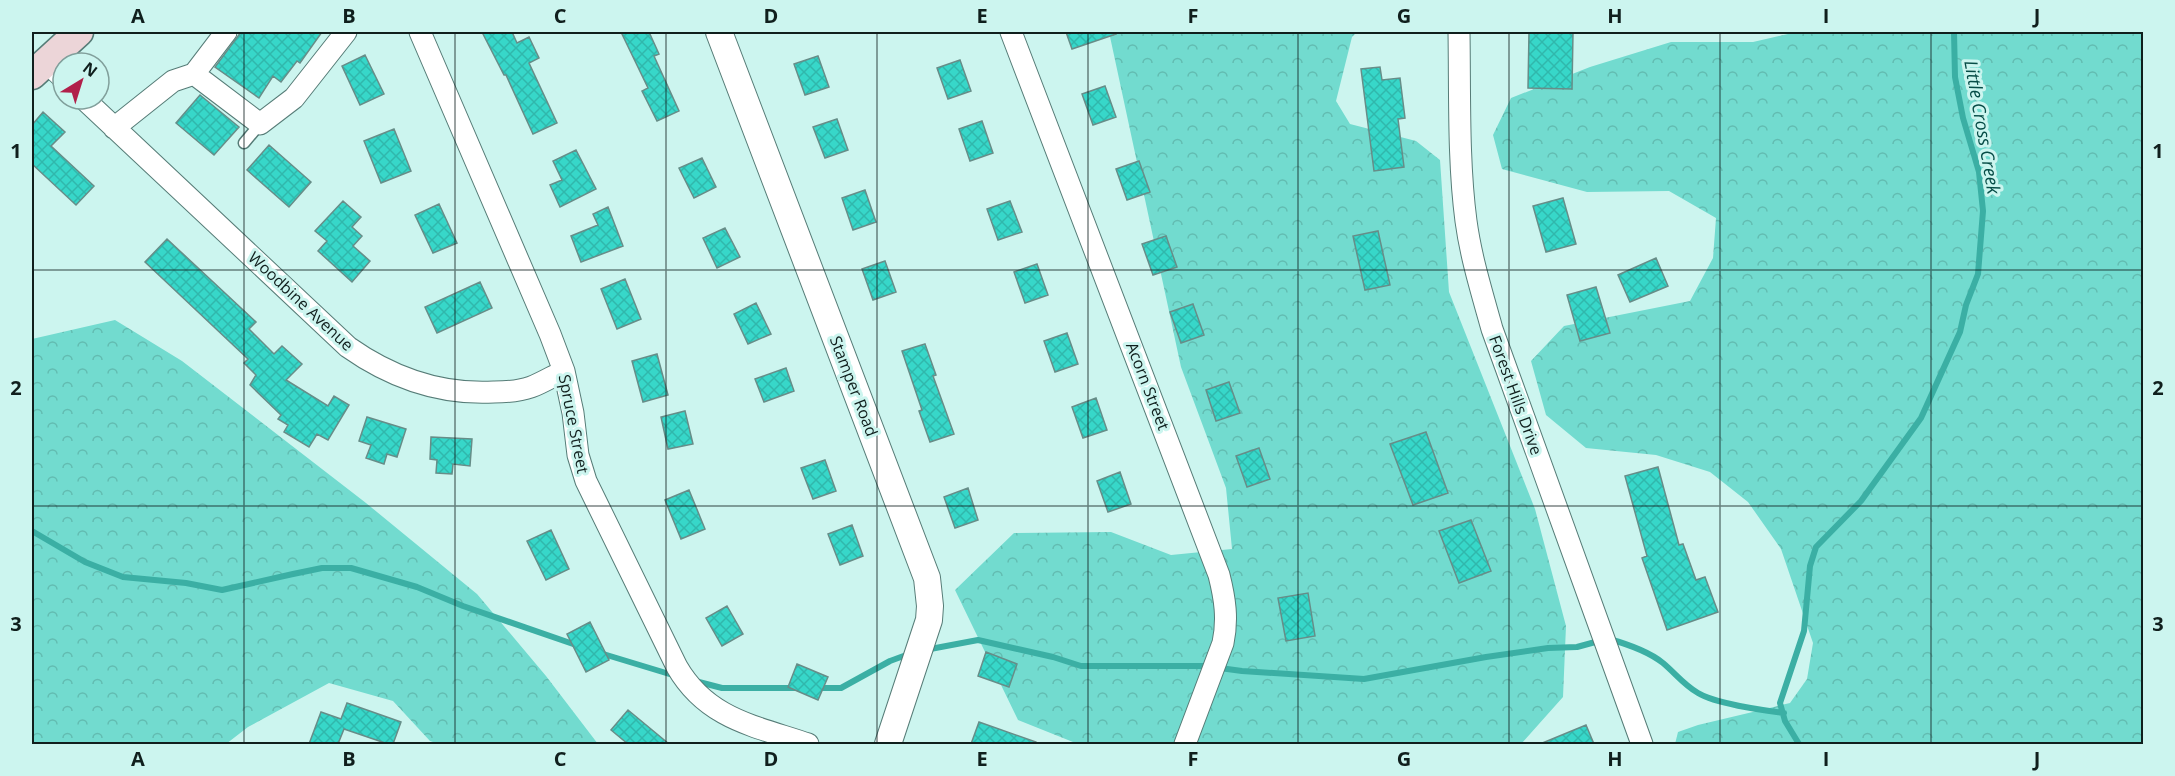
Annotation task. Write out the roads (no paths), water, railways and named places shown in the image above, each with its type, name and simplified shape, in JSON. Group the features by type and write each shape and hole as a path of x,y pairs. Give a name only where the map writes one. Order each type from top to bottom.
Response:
{"main road":[{"path":"47,72 79,32"}],"street":[{"path":"194,74 260,124 294,98 346,32"},
{"name":"Spruce Street","path":"420,32 564,371 573,413 578,455 586,481 683,679 701,699 727,717 808,744"},
{"name":"Stamper Road","path":"719,32 927,578 929,620 888,744"},
{"name":"Acorn Street","path":"1011,32 1220,575 1226,602 1226,630 1185,744"},
{"name":"Forest Hills Drive","path":"1459,32 1464,195 1466,222 1474,263 1492,329 1642,744"},
{"path":"114,128 173,81 194,74 220,34"},
{"name":"Woodbine Avenue","path":"96,111 348,347 371,363 421,385 448,391 475,393 530,387 564,371"}],"lane":[{"path":"244,143 260,124"}],"waterway":[{"name":"Little Cross Creek","path":"1799,744 1785,721 1780,703 1804,631 1810,566 1816,547 1861,501 1921,418 1960,332 1966,305 1978,274 1983,211 1979,172 1963,118 1955,77 1954,32"},
{"path":"32,531 85,562 123,577 186,583 222,590 322,568 351,568 417,587 463,606 579,646"},
{"path":"1609,639 1651,655 1688,686 1706,697 1740,706 1784,713"},
{"path":"925,650 978,640 1053,657 1081,666 1205,666 1242,671 1364,679 1486,657 1548,648 1577,647 1599,641"},
{"path":"600,653 676,676"},
{"path":"817,688 841,688 890,661 909,654"},
{"path":"695,681 722,688 797,688"}]}
